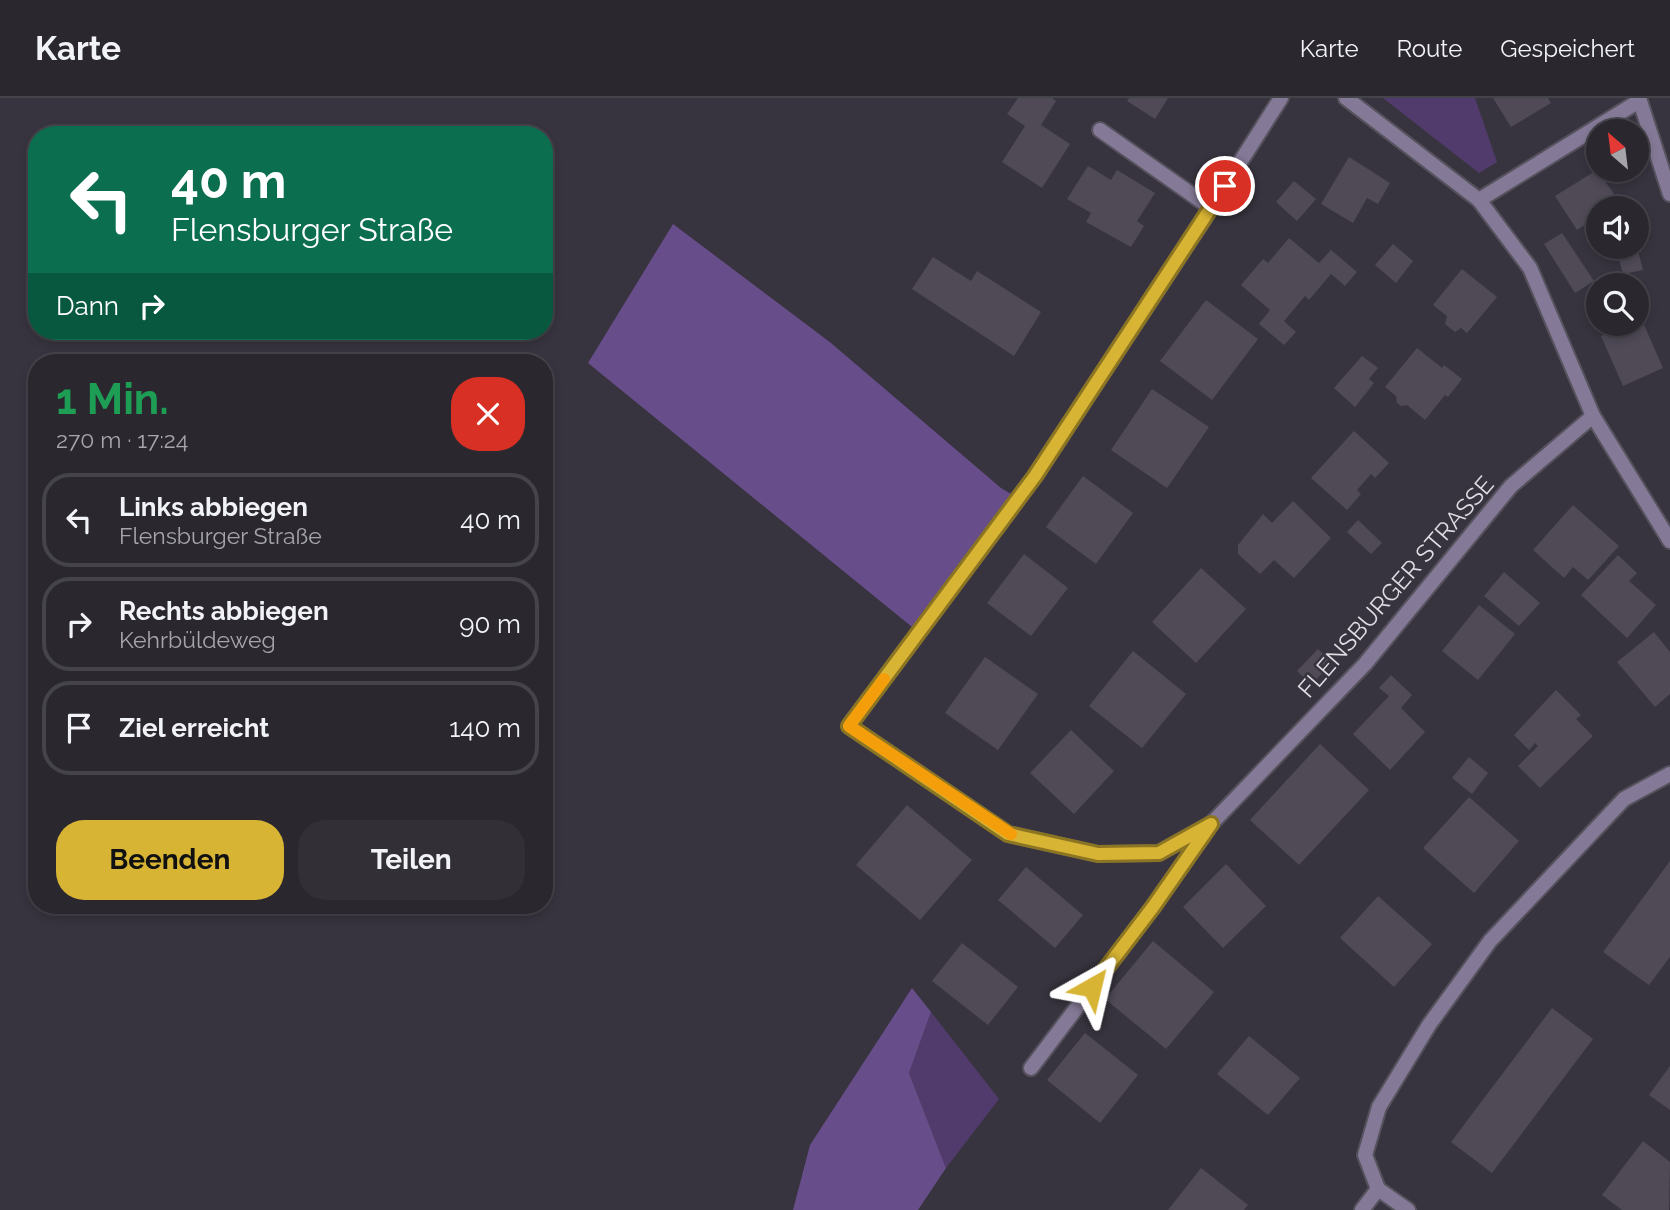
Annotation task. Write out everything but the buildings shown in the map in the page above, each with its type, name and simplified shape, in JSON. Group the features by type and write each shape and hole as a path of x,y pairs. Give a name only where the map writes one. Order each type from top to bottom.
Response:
{"street":[{"path":"1100,130 1211,208 1281,98"},
{"path":"1346,98 1479,200 1530,268 1593,416 1670,541"},
{"path":"1479,200 1639,99 1670,194"},
{"name":"FLENSBURGER STRASSE","path":"1211,208 1035,476 849,726 1008,834 1098,854 1159,853 1211,824"},
{"name":"FLENSBURGER STRASSE","path":"1031,1068 1153,907 1211,824 1365,664 1511,486 1593,416"},
{"path":"1408,1210 1378,1189 1365,1155 1378,1107 1429,1025 1490,941 1624,799 1670,774"},
{"path":"1362,1210 1378,1189"}],"shaded area":[{"path":"1383,98 1475,98 1497,162 1479,173"},
{"path":"673,224 831,343 1001,488 1013,495 912,627 588,363"},
{"path":"912,988 931,1012 909,1073 946,1168 918,1210 793,1210 810,1145"},
{"path":"931,1012 999,1099 946,1168 909,1073"}],"slow traffic":[{"path":"884,679 849,726 1011,834"}],"route":[{"path":"1092,987 1211,824 1159,853 1098,854 1008,834 849,726 1035,476 1225,186"}]}
